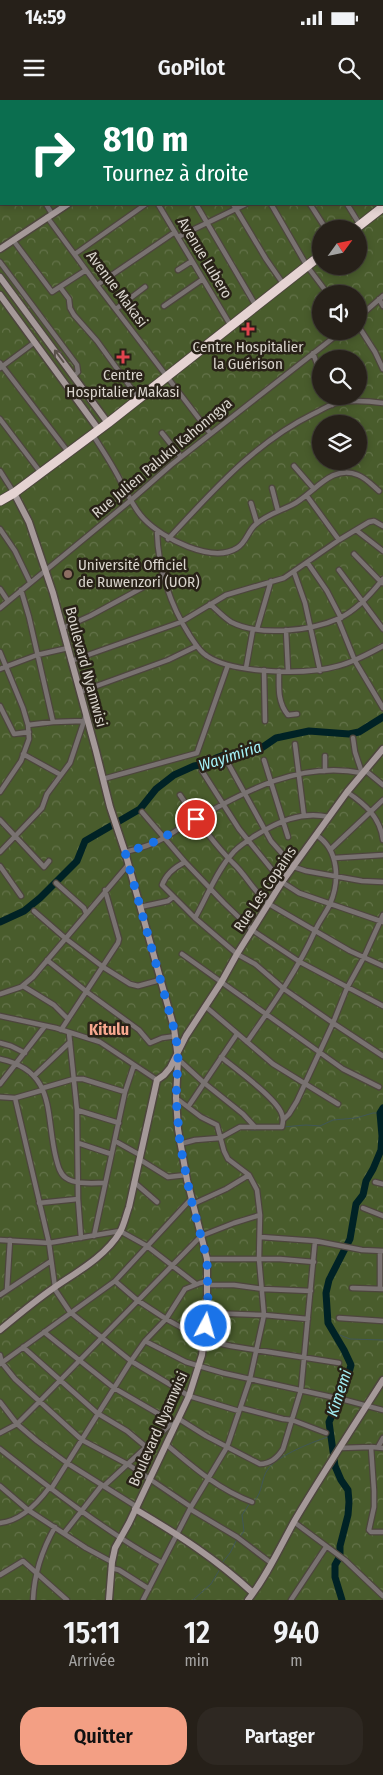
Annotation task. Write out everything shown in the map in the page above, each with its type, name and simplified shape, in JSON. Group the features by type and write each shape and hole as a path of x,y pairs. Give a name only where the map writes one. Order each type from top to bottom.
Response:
{"highway":[{"path":"365,220 382,205"},
{"path":"0,502 96,433 312,262"}],"street":[{"name":"Avenue Makasi","path":"46,205 50,215 86,270 210,433"},
{"path":"0,249 66,205"},
{"path":"75,254 145,205"},
{"name":"Avenue Lubero","path":"159,205 231,326"},
{"path":"197,205 256,306"},
{"path":"272,205 307,266 321,285"},
{"path":"311,205 320,220"},
{"path":"347,205 354,220"},
{"path":"97,285 176,234 206,222 234,206 284,285"},
{"path":"14,240 52,292 86,270"},
{"path":"178,270 192,261"},
{"path":"0,262 77,365 78,372 74,376"},
{"path":"0,277 108,423"},
{"path":"164,306 203,279"},
{"path":"60,287 69,299 70,308 74,315 109,356 138,400"},
{"path":"116,310 146,287"},
{"path":"0,295 35,342 96,433 130,501 142,518 168,539 206,551 227,552 238,547 257,523 307,496 331,476 347,473 358,475 379,491"},
{"path":"367,310 381,297 383,306"},
{"path":"367,339 383,369"},
{"name":"Rue Julien Paluku Kahonngya","path":"317,350 330,340"},
{"path":"35,342 1,366 68,453"},
{"name":"Rue Julien Paluku Kahonngya","path":"0,608 210,433 312,354"},
{"path":"367,400 383,403"},
{"path":"168,539 224,479 253,453 294,424 332,405"},
{"path":"0,418 41,474"},
{"path":"162,433 181,457"},
{"path":"294,466 314,489"},
{"path":"0,471 14,493"},
{"path":"272,488 278,511"},
{"name":"Boulevard Nyamwisi","path":"14,493 29,522 46,569 72,661 85,718 125,852 176,1036 178,1052 176,1098 180,1144 192,1202 207,1259 207,1313 199,1366 189,1396 167,1445 120,1537 111,1565 109,1600"},
{"path":"307,496 339,540"},
{"path":"251,503 257,523"},
{"path":"72,661 181,622 226,595 284,578 369,522 383,526"},
{"path":"0,529 15,551 30,582"},
{"path":"356,530 383,551"},
{"path":"157,532 158,548 164,576 173,605 181,622 197,646 207,656 228,665 246,668 320,671 356,661 383,646"},
{"path":"210,604 225,618 237,624 255,629 286,630 311,627 339,618 362,601 382,581 354,554"},
{"path":"308,562 327,591 356,661 383,708"},
{"path":"339,570 383,629"},
{"path":"294,572 303,596 320,671"},
{"path":"63,628 164,576"},
{"path":"246,668 255,629 271,581"},
{"path":"0,589 8,601"},
{"path":"21,590 53,722"},
{"path":"286,630 288,671"},
{"path":"80,692 168,660 197,646"},
{"path":"0,669 37,656 68,648"},
{"path":"0,652 23,708 29,732 29,739 23,754 2,785 0,792"},
{"path":"103,779 197,753 228,665"},
{"path":"264,670 265,721"},
{"path":"279,670 279,691 283,708 288,715 297,714"},
{"path":"0,706 14,734 29,732"},
{"path":"0,852 42,808 47,794 70,763 85,718 28,725"},
{"path":"352,738 355,752 364,772 383,785"},
{"path":"295,744 304,816"},
{"name":"Rue Les Copains","path":"164,1075 282,882 347,792 383,749"},
{"path":"23,754 62,775"},
{"path":"325,756 325,771"},
{"path":"264,760 288,837"},
{"path":"229,765 265,830 281,854 294,867 362,881 383,882"},
{"path":"202,770 248,841 282,882 294,891 381,922"},
{"path":"125,852 142,848 165,838 196,819 271,781 298,773 325,771 364,772"},
{"path":"347,792 371,811 380,825 383,840"},
{"path":"180,795 196,819 228,859 268,904 383,966"},
{"path":"331,849 383,800"},
{"path":"142,812 185,862 252,930 300,962 383,1006"},
{"path":"195,918 233,852 283,820 304,816 329,817"},
{"path":"0,820 44,867 49,862"},
{"path":"247,1042 284,989 330,904 336,876 334,858 331,849 316,835"},
{"path":"334,858 383,855"},
{"path":"185,862 177,866 166,877 162,885 173,897 237,954 255,964 284,989 383,1056"},
{"path":"0,994 26,983 128,865"},
{"path":"0,866 21,896"},
{"path":"56,883 84,908 86,913"},
{"path":"61,1030 116,947 119,939 105,890"},
{"path":"140,907 168,901 173,897"},
{"path":"34,911 103,967 134,986 160,980"},
{"path":"283,1120 290,1114 306,1082 347,988 383,916"},
{"path":"182,954 342,1069 379,1087"},
{"path":"47,960 139,1030 150,1043 162,1038 176,1036"},
{"path":"26,983 68,1019"},
{"path":"205,1006 274,1064 306,1082 338,1104"},
{"path":"0,1016 61,1030 100,1042 157,1080"},
{"path":"0,1084 45,1026"},
{"path":"69,1033 78,1110 78,1199 81,1238"},
{"path":"188,1107 237,1034"},
{"path":"34,1076 70,1042"},
{"path":"0,1043 25,1053"},
{"path":"180,1144 196,1140 220,1138 240,1128 282,1128 282,1114 272,1101 220,1057"},
{"path":"0,1059 17,1063 34,1076 43,1089 58,1166 66,1178 78,1182 105,1183"},
{"path":"178,1059 255,1127"},
{"path":"94,1236 125,1092 134,1065"},
{"path":"0,1330 55,1287 84,1268 105,1250 120,1231 126,1217 157,1080 164,1075 177,1074"},
{"path":"0,1097 15,1098 74,1079 83,1079 125,1092"},
{"path":"15,1098 49,1243 55,1287 70,1312 131,1361 189,1396 240,1410 292,1420 326,1433"},
{"path":"143,1600 190,1508 227,1447 250,1378 264,1315 259,1259 260,1215 257,1190 249,1175 228,1159 217,1125 176,1098"},
{"path":"78,1110 119,1123"},
{"path":"115,1141 168,1176 186,1175"},
{"path":"78,1144 111,1154"},
{"path":"1,1364 115,1281 147,1246 192,1202 226,1189 249,1175"},
{"path":"134,1182 157,1202"},
{"path":"376,1182 383,1184"},
{"path":"39,1202 78,1199"},
{"path":"363,1208 383,1216"},
{"path":"0,1434 16,1424 40,1402 201,1236 260,1215"},
{"path":"0,1240 49,1243 120,1231 147,1246 196,1284"},
{"path":"260,1237 315,1241 351,1248 381,1251 381,1289 352,1288"},
{"path":"7,1289 10,1240"},
{"path":"44,1332 114,1388 176,1422 260,1464 265,1464 275,1458 283,1449 302,1390 315,1241"},
{"path":"207,1259 314,1262"},
{"path":"0,1295 51,1261"},
{"path":"115,1281 137,1300 204,1340 339,1363"},
{"path":"0,1523 16,1519 50,1488 131,1361 145,1341 166,1319 185,1289 196,1284 208,1283 263,1289 311,1291"},
{"path":"207,1313 308,1319"},
{"path":"339,1318 383,1321"},
{"path":"145,1341 186,1362 199,1366 383,1410"},
{"path":"23,1347 59,1381 98,1413 127,1431 145,1446"},
{"path":"0,1355 1,1364 82,1440 150,1478 190,1508 239,1538 271,1563"},
{"path":"0,1402 16,1424 67,1463 221,1564 252,1597 331,1459 368,1406 383,1380"},
{"path":"65,1532 103,1486 129,1465 145,1446 176,1422"},
{"path":"340,1448 380,1448 383,1438"},
{"path":"167,1445 208,1478 237,1497 252,1502"},
{"path":"371,1447 374,1507 369,1530 383,1532"},
{"path":"0,1449 50,1488 120,1537 162,1563"},
{"path":"0,1486 28,1510 65,1532 148,1589"},
{"path":"294,1522 345,1560 383,1596"},
{"path":"33,1600 37,1572 44,1546 55,1527"},
{"path":"290,1600 326,1547"},
{"path":"0,1575 23,1561 67,1600"}],"green space":[{"path":"0,205 383,205 383,1600 0,1600"}],"waterway":[{"name":"Wayimiria","path":"0,922 24,911 40,898 77,861 85,841 140,809 156,789 174,775 227,754 236,755 260,749 276,738 309,731 349,734 359,732 383,717"},
{"name":"Kimemi","path":"342,1600 335,1577 335,1565 340,1556 340,1546 348,1515 349,1502 348,1490 335,1466 329,1422 345,1387 351,1365 328,1323 326,1293 329,1280 350,1239 356,1204 363,1195 366,1181 381,1150 380,1113 383,1108"},
{"path":"283,1127 320,1126 333,1120 380,1113"},
{"path":"251,1130 279,1129"},
{"path":"332,1332 350,1339 383,1340"},
{"name":"Kimemi","path":"254,1501 259,1494 268,1469 273,1464 297,1449 331,1436"},
{"name":"Kimemi","path":"240,1537 244,1531 242,1515 250,1503"},
{"name":"Kimemi","path":"222,1563 237,1539"},
{"name":"Kimemi","path":"193,1600 211,1584 220,1569"}],"place":[{"name":"Centre Hospitalier la Guérison","path":"248,329"},
{"name":"Centre Hospitalier Makasi","path":"123,357"},
{"name":"Université Officiel de Ruwenzori (UOR)","path":"68,574"}],"district":[{"name":"Kitulu","path":"109,1029"}],"route":[{"path":"196,819 165,838 142,848 125,852 176,1036 178,1059 176,1098 180,1144 191,1199 207,1259 208,1303 206,1326"}]}
